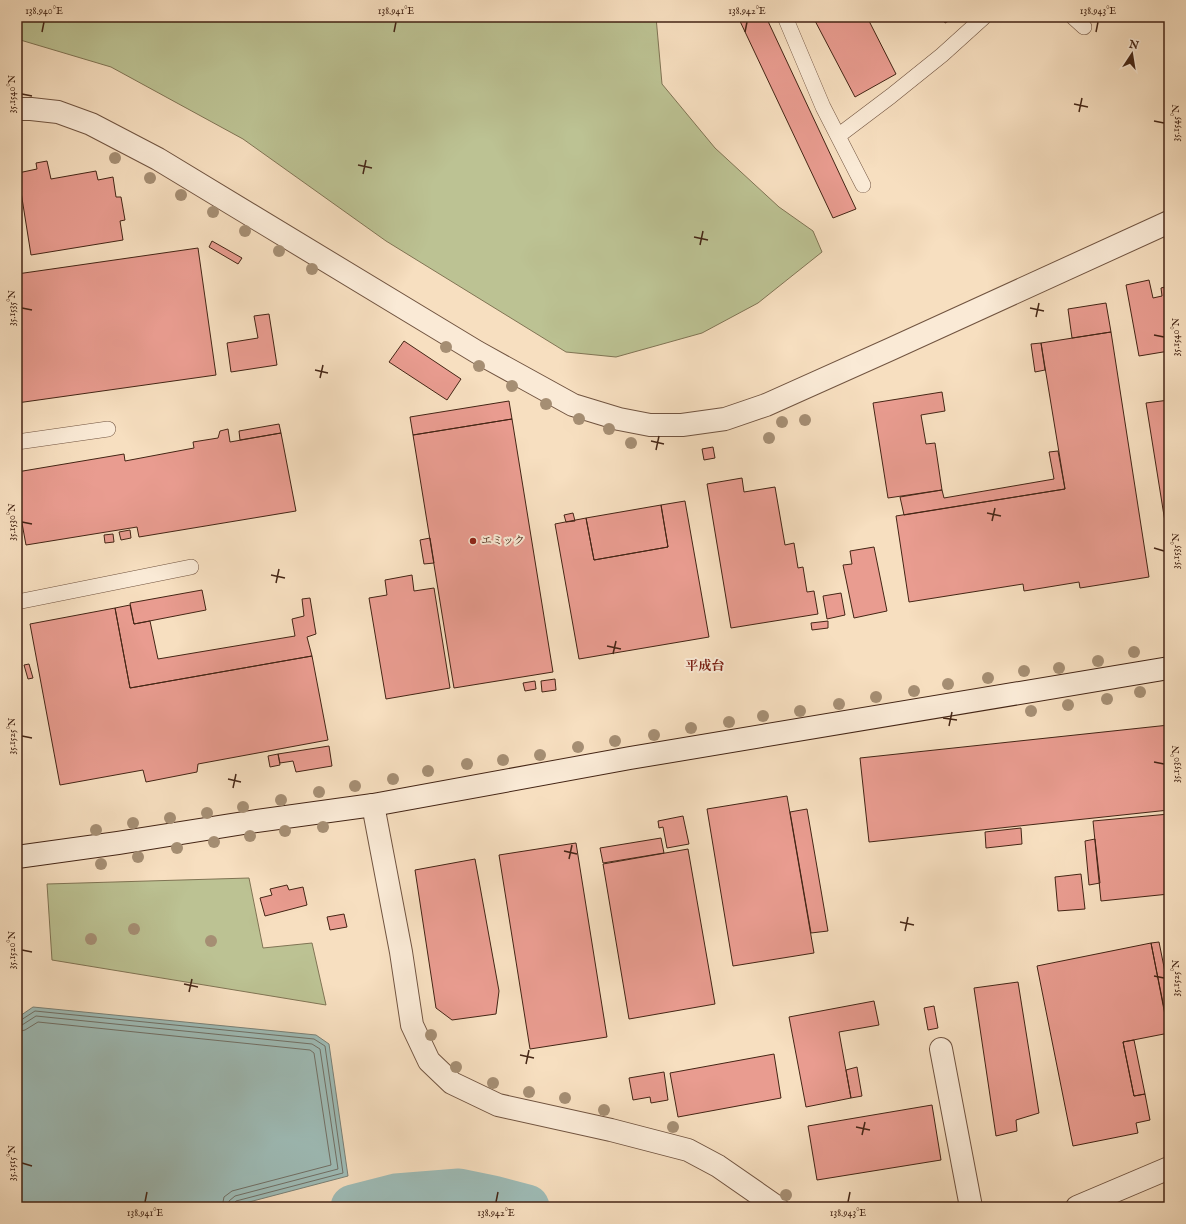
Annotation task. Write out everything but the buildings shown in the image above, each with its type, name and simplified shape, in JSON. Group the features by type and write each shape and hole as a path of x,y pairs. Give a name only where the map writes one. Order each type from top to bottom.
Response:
{"street":[{"path":"17,109 58,112 91,124 158,159 477,352 560,398 573,405 619,419 650,425 682,426 725,419 766,405 899,346 1169,222"},
{"path":"17,857 373,805 630,758 1169,668"},
{"path":"373,805 401,952 412,1025 430,1061 452,1083 498,1105 611,1130 688,1150 718,1166 777,1207"},
{"path":"941,1049 972,1207"},
{"path":"1077,1207 1169,1168"}],"lane":[{"path":"786,17 823,107 863,185"},
{"path":"838,136 942,55 984,17"},
{"path":"17,442 108,429"},
{"path":"17,602 191,567"}],"green space":[{"path":"17,17 656,17 662,84 715,148 779,207 813,231 822,252 758,303 702,333 616,357 566,352 386,241 243,139 111,67 17,39"},
{"path":"249,878 263,948 312,943 326,1005 52,960 47,884"}],"water":[{"path":"33,1007 316,1035 329,1044 348,1176 230,1207 17,1207 17,1018"}],"waterway":[{"path":"353,1207 396,1196 459,1191 527,1207"}],"place":[{"name":"エミック","path":"473,541"}],"district":[{"name":"平成台","path":"705,666"}]}
